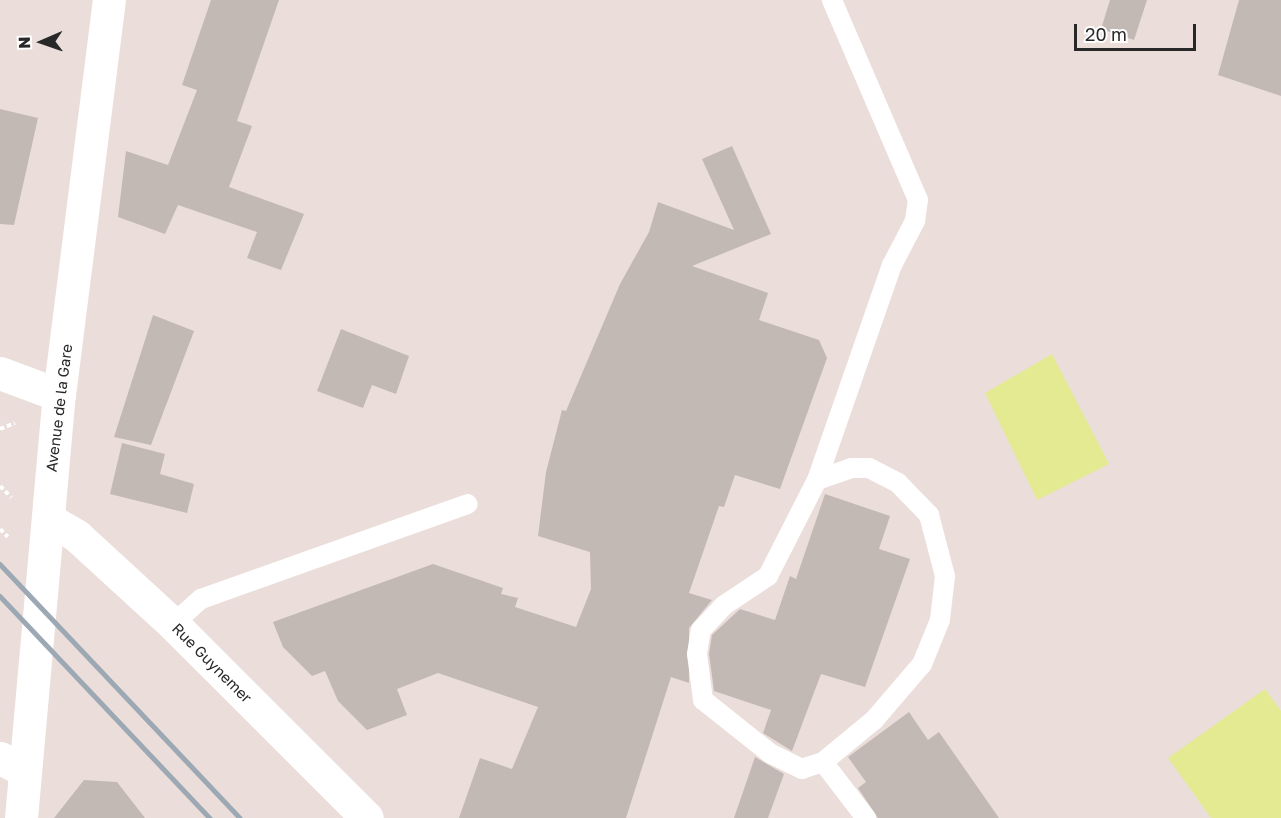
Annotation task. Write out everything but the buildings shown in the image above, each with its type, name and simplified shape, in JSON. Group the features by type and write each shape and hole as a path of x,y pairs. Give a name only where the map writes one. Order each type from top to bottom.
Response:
{"main road":[{"name":"Avenue de la Gare","path":"21,818 12,764 48,519 59,395 109,0"},
{"path":"0,373 59,395"},
{"name":"Rue Guynemer","path":"48,519 77,536 173,624 367,818"}],"lane":[{"path":"817,480 869,468 912,494 929,515 945,576 940,620 922,664 874,720 823,762 802,770 771,754 704,700 697,654 701,630 723,606 768,576 817,480 892,265 915,220 918,200 832,0"},
{"path":"173,624 201,599 468,504"},
{"path":"823,762 866,818"}],"path":[{"path":"0,429 15,423"},
{"path":"0,529 6,536"}],"green space":[{"path":"1052,354 1109,464 1037,500 985,393"},
{"path":"1265,689 1281,711 1281,818 1211,818 1168,758"}],"railway":[{"path":"0,564 240,818"},
{"path":"0,596 210,818"}]}
